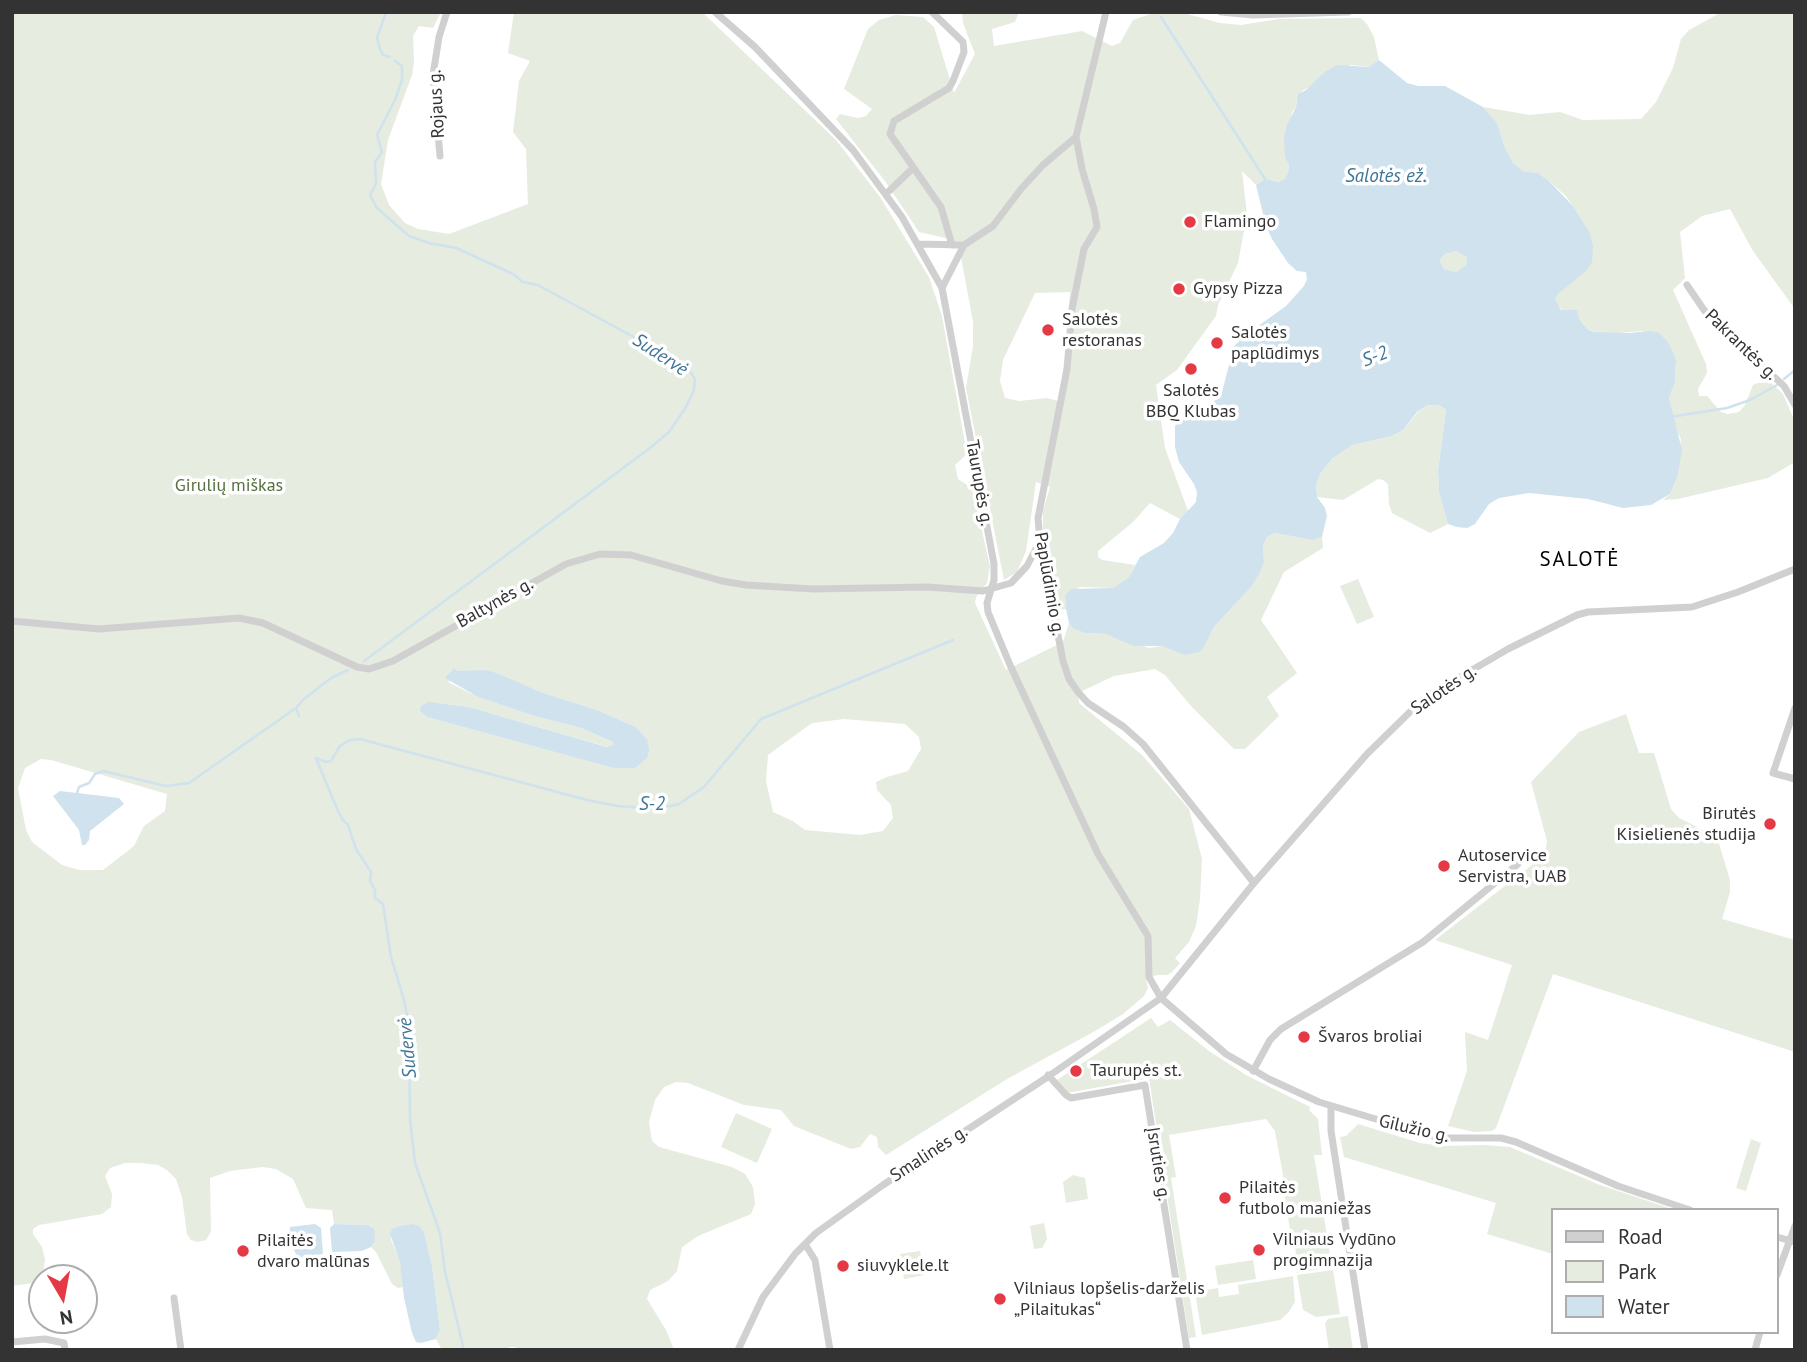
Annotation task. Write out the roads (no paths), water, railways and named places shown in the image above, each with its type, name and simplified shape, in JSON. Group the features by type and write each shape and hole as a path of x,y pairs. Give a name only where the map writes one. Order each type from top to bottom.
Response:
{"street":[{"name":"Rojaus g.","path":"440,156 433,75 439,37 447,12"},
{"name":"Taurupės g.","path":"715,12 811,103 853,150 887,193 942,288 994,564 994,580 987,603 998,636 1098,854 1148,936 1149,977 1161,998"},
{"path":"932,12 963,42 964,51 948,88 894,121 890,134 941,206 952,245"},
{"path":"942,288 964,245 993,226 1043,165 1076,137 1106,12"},
{"path":"1221,12 1253,15 1348,12"},
{"name":"Paplūdimio g.","path":"1076,137 1097,228 1084,249 1072,309 1068,369 1040,502 1040,541 1063,661 1069,679 1088,703 1124,727 1143,744 1254,883"},
{"path":"887,193 913,168"},
{"path":"918,244 964,245"},
{"name":"Pakrantės g.","path":"1687,285 1720,327 1784,386 1795,405"},
{"path":"991,590 1012,583 1027,566 1040,541"},
{"name":"Baltynės g.","path":"12,621 99,629 239,618 263,623 357,667 369,669 393,662 566,564 600,554 631,555 722,581 761,587 927,587 976,592 991,590"},
{"name":"Salotės g.","path":"1161,998 1254,883 1386,735 1413,709 1455,679 1577,615 1588,612 1692,607 1795,569"},
{"path":"1795,708 1773,773 1795,779"},
{"path":"1253,1071 1270,1040 1281,1029 1423,942 1518,863"},
{"name":"Gilužio g.","path":"1161,998 1212,1044 1253,1071 1331,1107 1439,1138 1501,1138 1516,1142 1618,1186 1684,1208"},
{"name":"Smalinės g.","path":"738,1350 762,1297 805,1244 824,1227 1161,998"},
{"name":"Įsruties g.","path":"1048,1076 1066,1096 1072,1098 1145,1085 1187,1350"},
{"path":"1331,1107 1331,1131 1365,1350"},
{"path":"1779,1271 1792,1242 1795,1226"},
{"path":"805,1244 815,1260 830,1350"},
{"path":"174,1298 181,1350"},
{"path":"12,1342 45,1339 64,1343 65,1350"}],"water":[{"name":"Salotės ež.","path":"1379,60 1407,83 1418,86 1445,86 1483,107 1497,123 1513,163 1523,171 1538,173 1572,205 1589,231 1593,246 1592,262 1586,271 1555,299 1561,310 1577,310 1579,319 1588,330 1595,332 1659,333 1669,343 1676,360 1675,382 1669,398 1682,450 1677,478 1670,494 1651,505 1623,508 1588,499 1529,493 1499,498 1489,504 1475,524 1467,528 1448,524 1439,492 1438,471 1446,410 1439,405 1428,405 1417,412 1403,430 1392,436 1352,445 1332,459 1320,474 1316,485 1317,497 1327,516 1322,537 1312,540 1275,533 1267,537 1263,545 1264,562 1259,574 1251,587 1214,627 1199,652 1184,655 1162,646 1134,646 1106,634 1085,633 1073,628 1069,623 1065,596 1071,589 1113,588 1129,577 1140,557 1164,543 1180,519 1196,502 1194,484 1179,462 1175,447 1175,426 1186,414 1209,405 1221,396 1234,346 1286,306 1307,279 1306,272 1297,271 1288,263 1272,239 1256,185 1265,179 1279,182 1285,179 1289,165 1285,158 1284,137 1296,107 1298,94 1337,65 1369,67","holes":["1456,251 1467,257 1466,265 1456,272 1444,269 1440,262 1445,254"]},
{"path":"454,668 457,671 486,670 496,673 636,727 647,739 647,758 635,768 613,768 427,717 420,711 421,706 429,702 469,707 607,747 613,745 613,742 581,728 478,697 445,678"},
{"path":"60,791 119,798 124,804 90,831 89,840 82,845 79,830 53,796"},
{"path":"315,1224 321,1228 323,1254 298,1258 289,1240 290,1227"},
{"path":"334,1224 367,1225 374,1229 375,1241 371,1247 362,1251 332,1252 330,1228"},
{"path":"412,1224 419,1226 424,1232 432,1266 440,1330 436,1339 421,1343 416,1342 412,1333 400,1262 390,1234 396,1227"}],"waterway":[{"name":"Sudervė","path":"386,12 377,38 383,55 390,57"},
{"path":"1161,17 1265,179"},
{"name":"Sudervė","path":"364,661 669,432 686,407 694,390 695,379 689,370 652,347 538,285 523,282 513,274 456,248 409,236 377,208 370,195 376,184 375,162 382,152 377,135 402,80 402,66 395,61"},
{"name":"S-2","path":"1784,379 1795,370"},
{"name":"S-2","path":"1670,417 1727,408 1750,400 1777,385"},
{"name":"S-2","path":"316,758 331,761 340,746 350,740 360,739 587,800 658,809 679,804 704,787 761,719 953,640"},
{"name":"Sudervė","path":"299,716 296,708 304,699 331,678 348,670"},
{"path":"77,793 79,787 89,783 95,774 103,771 166,786 189,783 296,708"},
{"name":"Sudervė","path":"316,758 337,809 348,825 356,849 371,872 370,881 375,890 375,898 383,904 391,957 409,1027 410,1119 415,1163 440,1233 445,1272 464,1350"}],"place":[{"name":"Flamingo","path":"1190,222"},
{"name":"Gypsy Pizza","path":"1179,289"},
{"name":"Salotės restoranas","path":"1048,330"},
{"name":"Salotės paplūdimys","path":"1217,343"},
{"name":"Salotės BBQ Klubas","path":"1191,369"},
{"name":"Birutės Kisielienės studija","path":"1770,824"},
{"name":"Autoservice Servistra, UAB","path":"1444,866"},
{"name":"Švaros broliai","path":"1304,1037"},
{"name":"Taurupės st.","path":"1076,1071"},
{"name":"Pilaitės futbolo maniežas","path":"1225,1198"},
{"name":"Vilniaus Vydūno progimnazija","path":"1259,1250"},
{"name":"Pilaitės dvaro malūnas","path":"243,1251"},
{"name":"siuvyklele.lt","path":"843,1266"},
{"name":"Vilniaus lopšelis-darželis „Pilaitukas“","path":"1000,1299"}],"district":[{"name":"SALOTĖ","path":"1580,560"}],"park label":[{"name":"Girulių miškas","path":"229,486"}]}
